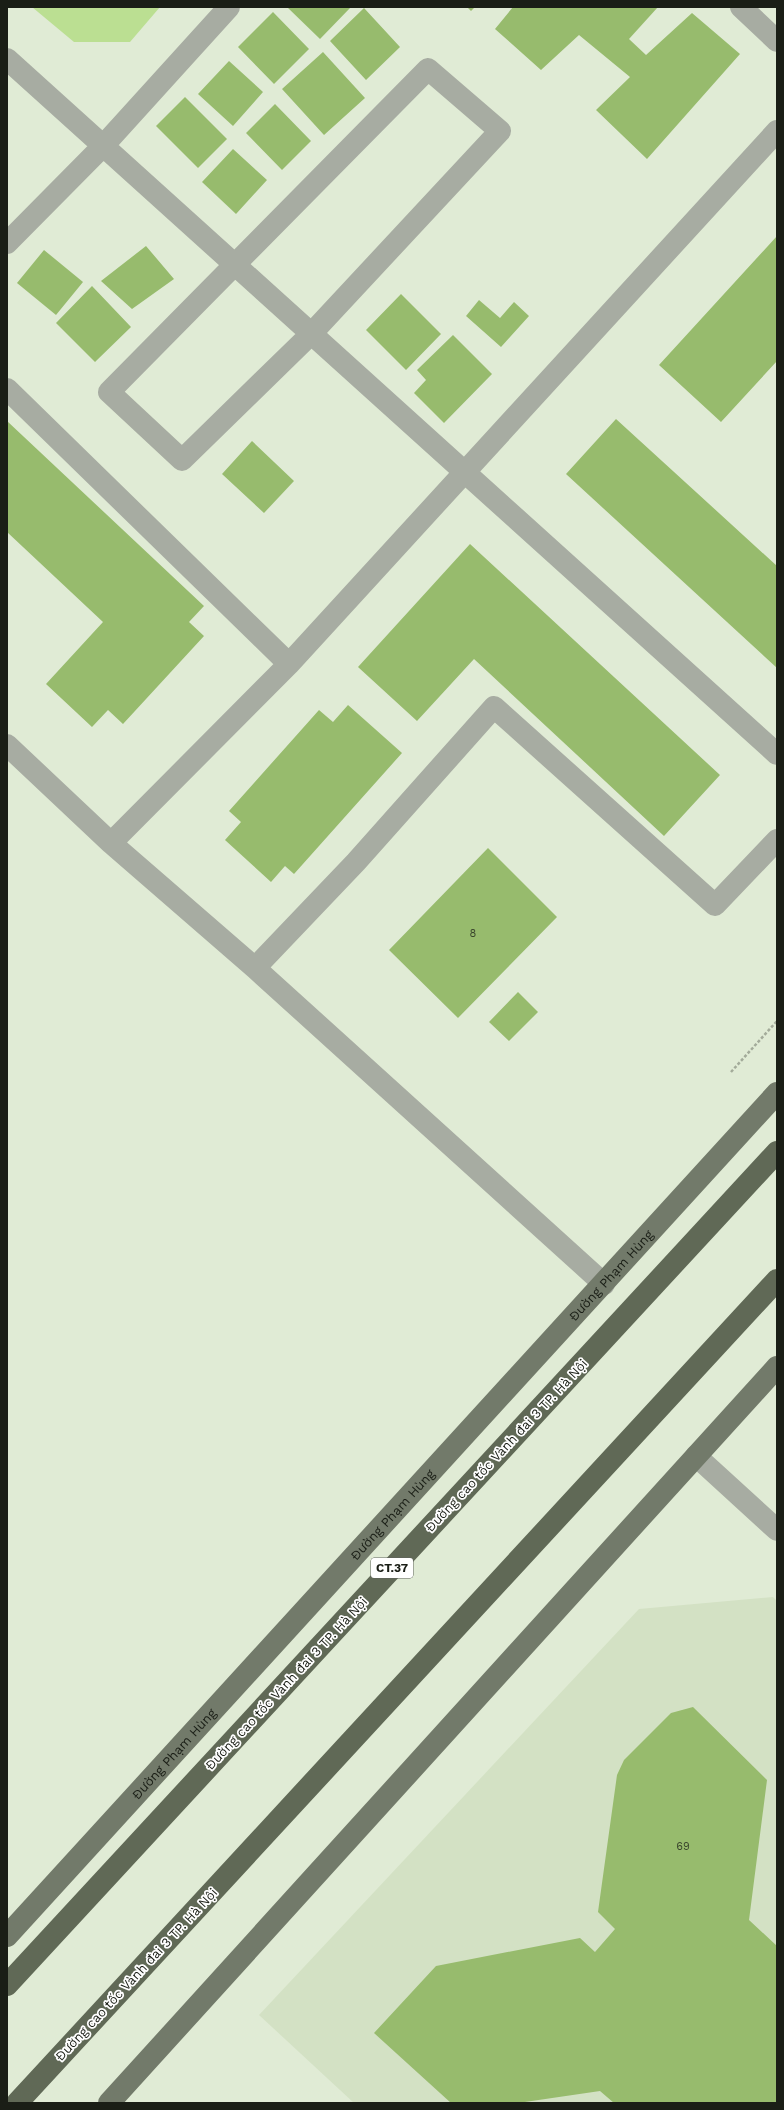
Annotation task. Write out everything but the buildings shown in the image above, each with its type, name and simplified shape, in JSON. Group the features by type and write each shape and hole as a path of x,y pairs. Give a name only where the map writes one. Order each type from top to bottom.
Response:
{"highway":[{"name":"Đường cao tốc Vành đai 3 TP. Hà Nội","path":"7,1985 777,1152"},
{"name":"Đường cao tốc Vành đai 3 TP. Hà Nội","path":"17,2103 777,1280"}],"main road":[{"name":"Đường Phạm Hùng","path":"7,1936 777,1093"},
{"path":"109,2103 696,1456 775,1373"}],"street":[{"path":"741,7 777,41"},
{"path":"7,243 103,146 226,8"},
{"path":"7,60 777,754"},
{"path":"428,69 500,131 311,334 182,460 110,392 235,266 428,69"},
{"path":"111,843 289,664 777,131"},
{"path":"7,390 289,664"},
{"path":"256,968 356,862 494,707 715,905 777,840"},
{"path":"7,745 111,843 256,968 604,1284"},
{"path":"696,1456 777,1530"}],"path":[{"path":"731,1072 777,1021"}],"shaded area":[{"path":"773,1597 777,1601 777,2103 354,2103 259,2015 639,1609"}],"green space":[{"path":"32,7 160,7 130,42 74,42"}]}
